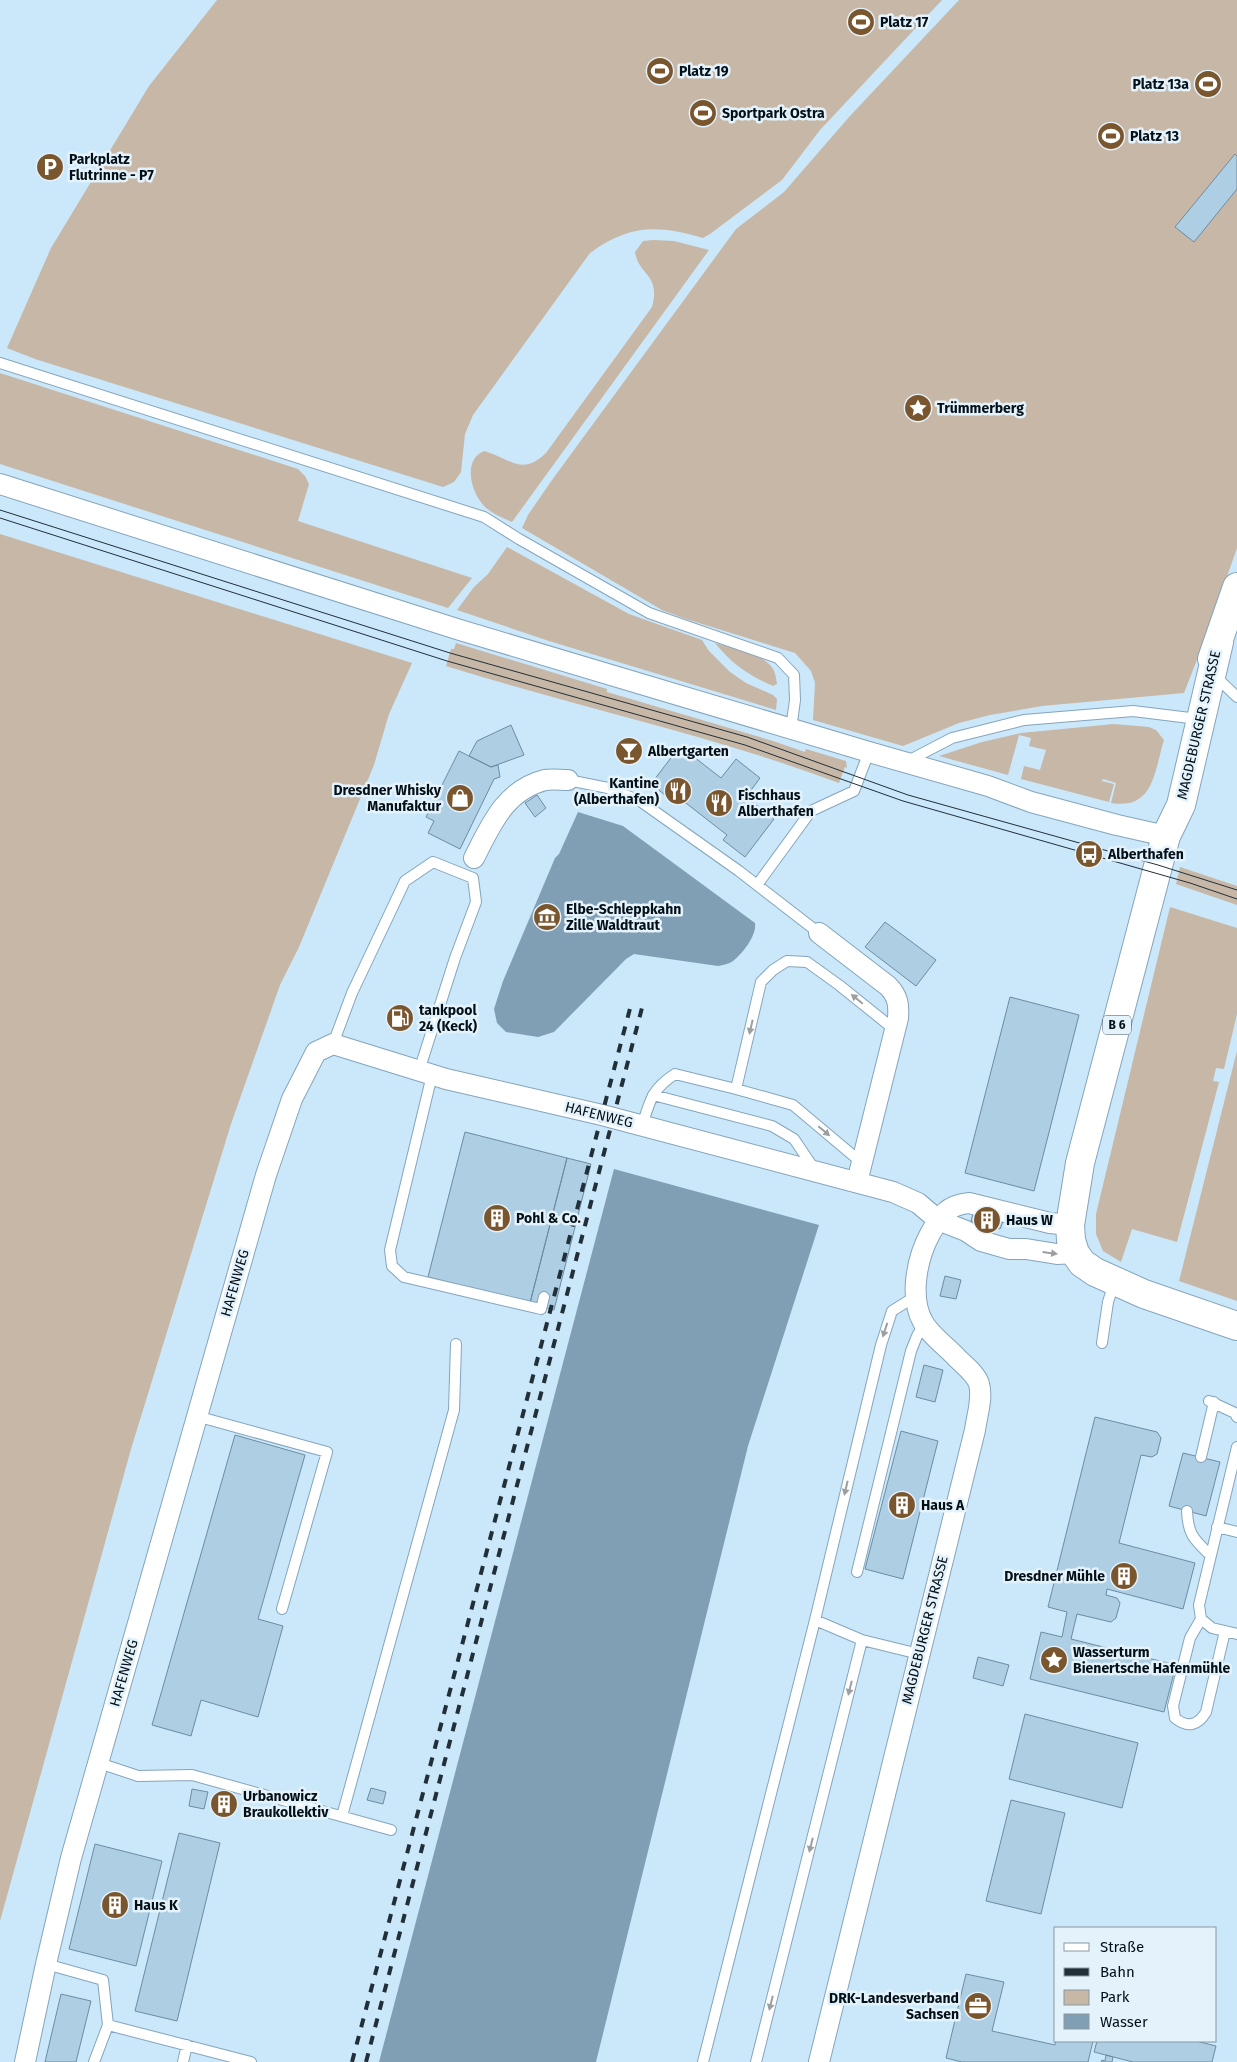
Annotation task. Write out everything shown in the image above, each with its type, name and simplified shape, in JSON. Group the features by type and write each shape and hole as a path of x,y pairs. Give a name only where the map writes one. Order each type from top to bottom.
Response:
{"main road":[{"name":"MAGDEBURGER STRASSE","path":"1166,836 1166,800 1190,718 1237,587"},
{"name":"MAGDEBURGER STRASSE","path":"1070,1225 1080,1163 1166,836 1181,805 1218,642"},
{"name":"B 6","path":"1070,1225 1071,1240 1075,1253"},
{"path":"1075,1253 1082,1263 1114,1281 1144,1294 1237,1326"}],"street":[{"path":"0,484 460,630 988,786 1031,802 1103,822 1166,836"},
{"path":"474,858 497,813 521,790 546,780 568,780"},
{"path":"819,933 896,994 899,1006 898,1018 857,1182"},
{"name":"HAFENWEG","path":"25,2062 71,1858 196,1416 266,1175 292,1098 316,1052 333,1044 426,1073 642,1126 857,1182 893,1192 918,1203 938,1220"},
{"name":"MAGDEBURGER STRASSE","path":"819,2062 918,1654 975,1430 980,1401 979,1383 972,1373 924,1324 918,1312 916,1296 920,1262 926,1241 938,1220 955,1204 969,1203 1050,1223 1070,1225"},
{"path":"938,1220 966,1231 981,1241 1009,1249 1026,1249 1057,1254 1075,1253"}],"lane":[{"path":"0,363 484,517 649,613 778,658 794,675 795,700 791,729"},
{"path":"1212,673 1237,697"},
{"path":"905,762 952,738 1024,720 1133,711 1190,718"},
{"path":"758,885 811,811 854,791 869,752"},
{"path":"568,780 608,788 640,800 758,885 819,933"},
{"path":"333,1044 352,993 404,881 433,862 473,878 476,902 456,958 426,1073 390,1250 392,1266 404,1277 540,1309 544,1297"},
{"path":"736,1089 761,982 773,970 787,961 807,962 840,985 895,1030"},
{"path":"642,1126 653,1096 660,1084 676,1074 792,1105 862,1163"},
{"path":"653,1096 772,1126 794,1139 816,1171"},
{"path":"1102,1343 1108,1302 1114,1281"},
{"path":"703,2062 815,1620 881,1345 892,1311 916,1296"},
{"path":"857,1572 911,1351 916,1336 924,1324"},
{"path":"342,1816 454,1410 456,1344"},
{"path":"1201,1457 1211,1402 1236,1413 1237,1417"},
{"path":"196,1416 327,1452 282,1609"},
{"path":"1225,1631 1206,1712 1201,1722 1191,1725 1182,1724 1175,1718 1173,1706 1190,1638 1201,1619 1199,1605 1237,1447"},
{"path":"1187,1511 1187,1524 1192,1537 1210,1555"},
{"path":"1217,1527 1237,1532"},
{"path":"1201,1619 1212,1628 1237,1634"},
{"path":"815,1620 862,1640 918,1654"},
{"path":"756,2062 862,1640"},
{"path":"99,1763 138,1776 192,1775 391,1830"},
{"path":"46,1964 102,1980 108,2025 94,2062"},
{"path":"108,2025 251,2062"},
{"path":"183,2062 187,2046"}],"green space":[{"path":"217,0 942,0 820,130 782,180 710,234 703,238 658,229 631,232 604,243 590,253 473,415 465,434 461,472 454,482 443,487 35,359 7,348 51,248 149,86"},
{"path":"959,0 1237,0 1237,548 1184,693 1042,706 990,715 959,723 903,746 813,720 815,683 811,671 795,653 662,610 522,528 528,515 552,480 736,229 784,192 850,116"},
{"path":"643,241 674,241 709,250 512,522 495,514 480,501 473,486 471,469 477,455 484,451 522,465 537,460 546,453 652,307 654,288 652,281 637,260 635,252"},
{"path":"0,373 298,469 305,476 309,484 298,521 472,578 448,608 0,464"},
{"path":"0,534 412,663 389,714 374,765 299,947 280,985 231,1124 131,1449 0,1921"},
{"path":"507,547 629,614 702,640 709,651 730,672 746,683 773,695 777,699 776,710 549,641 457,610 474,587 488,574"},
{"path":"456,643 607,689 607,692 805,752 806,749 846,761 847,768 845,767 839,783 742,750 446,666 451,649 454,649"},
{"path":"715,643 759,657 773,669 777,684 773,686 748,673 727,657"},
{"path":"1114,724 1149,727 1156,730 1164,740 1150,786 1144,795 1136,801 1125,804 1111,803 1116,783 1103,779 1102,781 1114,784 1109,802 1021,779 1024,766 1040,770 1046,750 1029,746 1031,738 1019,735 1008,775 939,756 982,742 1021,733"},
{"path":"1180,867 1237,886 1237,905 1176,884"},
{"path":"1170,907 1237,928 1237,1014 1224,1069 1216,1068 1213,1081 1219,1082 1177,1242 1132,1229 1121,1262 1103,1251 1096,1234 1096,1214"},
{"path":"1237,1051 1237,1301 1179,1281"}],"water":[{"path":"578,812 623,826 755,923 754,933 745,949 737,958 730,963 718,966 634,954 626,959 554,1032 538,1037 506,1032 497,1023 494,1009 503,981 555,858 559,854"},
{"path":"614,1169 819,1225 748,1446 596,2062 379,2062"}],"building":[{"path":"1235,154 1237,156 1237,189 1194,242 1175,227"},
{"path":"511,725 524,755 491,767 469,756 477,741"},
{"name":"Fischhaus Alberthafen","path":"680,746 721,778 736,759 760,778 746,797 774,819 745,857 723,840 727,835 682,800 678,805 651,784"},
{"name":"Dresdner Whisky Manufaktur","path":"459,751 491,767 498,765 500,777 494,779 460,849 428,833 434,821 426,817"},
{"path":"537,795 546,808 535,817 525,803"},
{"path":"885,922 936,960 916,986 865,947"},
{"path":"1010,997 1079,1015 1034,1191 965,1173"},
{"name":"Pohl & Co.","path":"465,1132 567,1158 530,1303 428,1277"},
{"path":"567,1158 591,1164 554,1310 530,1303"},
{"name":"Haus W","path":"974,1210 1004,1219 1000,1229 971,1221"},
{"path":"945,1276 961,1280 956,1299 940,1296"},
{"path":"924,1365 943,1370 935,1402 916,1397"},
{"name":"Dresdner Mühle","path":"1095,1417 1157,1432 1161,1438 1157,1454 1152,1457 1141,1455 1119,1543 1195,1563 1183,1609 1107,1589 1106,1595 1117,1598 1120,1603 1116,1618 1111,1622 1077,1614 1071,1639 1176,1665 1164,1712 1030,1679 1041,1632 1062,1637 1067,1612 1048,1607"},
{"name":"Haus A","path":"901,1431 938,1441 903,1579 865,1569"},
{"path":"235,1435 305,1455 258,1619 283,1626 258,1717 201,1700 191,1736 152,1725"},
{"path":"1183,1453 1220,1462 1206,1516 1169,1506"},
{"path":"978,1657 1009,1665 1003,1686 973,1678"},
{"path":"1025,1714 1138,1743 1122,1808 1009,1779"},
{"path":"371,1788 386,1792 383,1804 367,1800"},
{"path":"192,1789 208,1792 204,1809 189,1806"},
{"name":"Urbanowicz Braukollektiv","path":"220,1795 232,1798 228,1814 215,1810"},
{"path":"1011,1800 1065,1813 1041,1914 986,1901"},
{"path":"179,1833 220,1843 177,2021 135,2011"},
{"name":"Haus K","path":"95,1844 162,1861 136,1966 69,1949"},
{"name":"DRK-Landesverband Sachsen","path":"966,1974 1004,1982 992,2031 1055,2045 1056,2042 1093,2042 1088,2062 962,2062 946,2058"},
{"path":"61,1994 91,2001 76,2062 45,2062"},
{"path":"1097,2042 1200,2042 1216,2046 1212,2062 1133,2062 1094,2052"},
{"path":"1106,2055 1113,2057 1112,2062 1101,2062 1102,2060 1105,2061"}],"tram line":[{"path":"0,510 450,653 747,737 908,795 1158,865 1237,890"},
{"path":"0,518 447,661 745,745 903,801 1190,883 1237,899"}],"railway":[{"path":"352,2062 632,1001"},
{"path":"366,2062 643,1004"}],"place":[{"name":"Platz 17","path":"861,22"},
{"name":"Platz 19","path":"660,71"},
{"name":"Platz 13a","path":"1208,84"},
{"name":"Sportpark Ostra","path":"703,113"},
{"name":"Platz 13","path":"1111,136"},
{"name":"Parkplatz Flutrinne - P7","path":"50,167"},
{"name":"Trümmerberg","path":"918,408"},
{"name":"Albertgarten","path":"629,751"},
{"name":"Kantine (Alberthafen)","path":"678,791"},
{"name":"Dresdner Whisky Manufaktur","path":"460,798"},
{"name":"Fischhaus Alberthafen","path":"719,803"},
{"name":"Alberthafen","path":"1089,854"},
{"name":"Elbe-Schleppkahn Zille Waldtraut","path":"547,917"},
{"name":"tankpool 24 (Keck)","path":"400,1018"},
{"name":"Pohl & Co.","path":"497,1218"},
{"name":"Haus W","path":"987,1220"},
{"name":"Haus A","path":"902,1505"},
{"name":"Dresdner Mühle","path":"1124,1576"},
{"name":"Wasserturm Bienertsche Hafenmühle","path":"1054,1660"},
{"name":"Urbanowicz Braukollektiv","path":"224,1804"},
{"name":"Haus K","path":"115,1905"},
{"name":"DRK-Landesverband Sachsen","path":"978,2006"}]}
